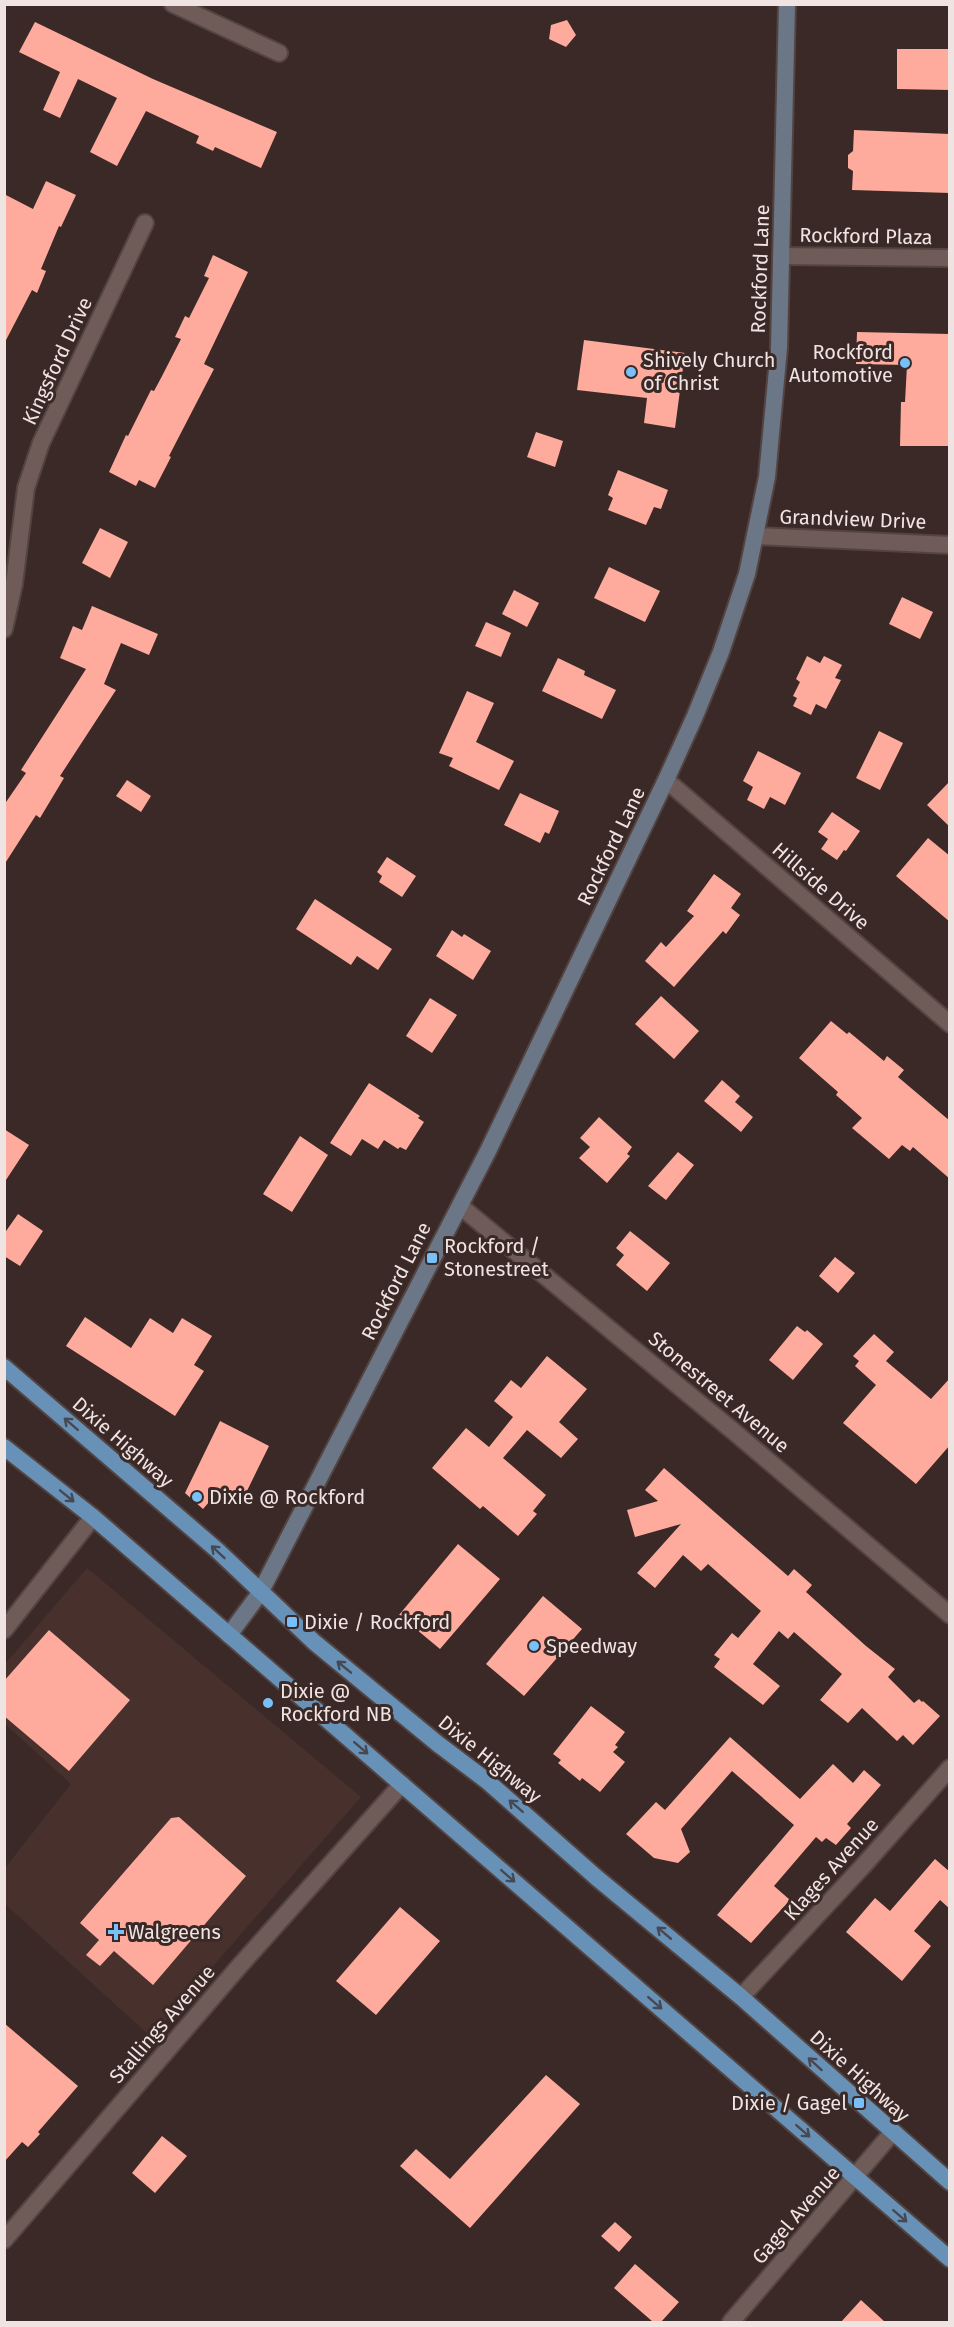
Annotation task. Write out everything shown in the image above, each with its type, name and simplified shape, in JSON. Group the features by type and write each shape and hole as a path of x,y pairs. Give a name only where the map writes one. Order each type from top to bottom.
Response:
{"main road":[{"name":"Rockford Lane","path":"229,1635 260,1593 488,1151 666,780 721,652 747,574 767,477 778,348 787,4"},
{"name":"Dixie Highway","path":"4,1367 217,1550 260,1593 339,1663 487,1781 597,1878 741,1997 950,2182"},
{"path":"4,1447 93,1517 950,2259"}],"street":[{"path":"173,4 279,53"},
{"name":"Kingsford Drive","path":"4,629 14,584 26,488 41,443 145,223"},
{"name":"Rockford Plaza","path":"781,256 950,258"},
{"name":"Grandview Drive","path":"755,536 950,544"},
{"name":"Hillside Drive","path":"666,780 950,1024"},
{"name":"Stonestreet Avenue","path":"460,1206 732,1430 950,1615"},
{"path":"4,1630 93,1517"},
{"name":"Klages Avenue","path":"741,1997 863,1866 950,1768"},
{"name":"Stallings Avenue","path":"4,2240 236,1970 402,1784"},
{"name":"Gagel Avenue","path":"731,2322 892,2133"}],"shaded area":[{"path":"87,1568 361,1797 151,2037 5,1904 5,1868 71,1784 5,1724 5,1664"}],"building":[{"path":"567,20 576,35 566,47 549,39 551,25"},
{"path":"35,22 153,79 277,132 261,168 215,147 213,151 196,143 199,136 146,111 117,166 90,152 117,98 78,79 60,118 43,110 60,72 19,52"},
{"path":"897,49 950,49 950,90 897,89"},
{"path":"854,130 950,134 950,193 852,190 853,171 848,168 848,155 853,151"},
{"path":"46,181 76,195 61,227 59,226 41,269 46,271 37,293 32,290 4,344 4,194 33,209"},
{"path":"213,255 248,272 204,364 214,369 155,488 139,480 136,486 109,472 126,435 128,436 151,390 154,391 181,339 175,337 185,316 189,318 209,278 204,276"},
{"path":"857,332 950,334 950,446 900,446 901,402 905,402 907,365 856,364"},
{"name":"Shively Church of Christ","path":"584,340 685,353 675,428 644,423 647,398 577,390"},
{"path":"536,432 563,441 555,467 527,457"},
{"path":"618,470 668,490 661,509 654,507 646,525 608,510 613,498 608,495"},
{"path":"100,528 128,542 110,578 82,563"},
{"path":"609,567 660,591 645,622 594,598"},
{"path":"514,590 539,603 527,627 502,614"},
{"path":"902,597 933,612 920,639 889,624"},
{"path":"92,606 158,634 149,655 121,643 104,684 116,690 60,776 64,778 40,818 36,815 4,865 4,805 26,773 21,770 86,669 60,658 73,626 82,630"},
{"path":"486,622 511,633 501,657 475,646"},
{"path":"807,656 820,663 824,656 842,665 835,678 841,680 826,709 816,704 811,715 793,706 797,698 793,696 800,682 796,679"},
{"path":"558,658 585,671 584,675 616,690 602,719 542,691"},
{"path":"467,691 494,703 476,742 514,761 499,790 449,766 453,758 439,753"},
{"path":"879,731 903,743 880,790 856,778"},
{"path":"758,751 801,773 785,805 770,797 764,809 747,800 753,787 743,781"},
{"path":"127,780 151,796 141,812 116,796"},
{"path":"950,781 950,827 927,805"},
{"path":"520,793 559,811 549,834 545,832 540,843 504,825"},
{"path":"832,812 860,831 837,860 821,849 828,839 818,832"},
{"path":"928,838 950,856 950,922 896,876"},
{"path":"387,857 416,876 402,897 379,882 382,876 377,872"},
{"path":"714,874 741,894 731,908 740,915 726,934 723,931 674,987 645,961 661,942 666,947 694,916 687,911"},
{"path":"315,899 392,949 378,970 357,956 351,965 296,929"},
{"path":"452,930 462,937 464,934 491,951 473,980 436,956"},
{"path":"661,996 699,1031 674,1059 635,1024"},
{"path":"430,998 457,1015 432,1053 406,1036"},
{"path":"831,1021 847,1034 849,1032 884,1061 887,1056 904,1070 898,1077 950,1121 950,1179 913,1147 910,1151 902,1145 889,1159 852,1128 862,1118 836,1095 838,1092 799,1058"},
{"path":"722,1080 740,1096 735,1102 753,1117 741,1132 704,1101"},
{"path":"369,1083 420,1116 418,1118 424,1122 406,1150 400,1147 398,1149 384,1140 378,1149 362,1139 351,1156 330,1143"},
{"path":"599,1117 632,1147 627,1154 630,1156 607,1183 579,1158 590,1147 580,1138"},
{"path":"4,1129 29,1145 4,1183"},
{"path":"300,1136 328,1155 292,1212 263,1194"},
{"path":"678,1152 694,1165 666,1200 648,1186"},
{"path":"18,1214 43,1231 20,1266 4,1256 4,1234"},
{"path":"630,1231 670,1263 647,1291 616,1265 624,1255 616,1248"},
{"path":"835,1257 855,1273 838,1293 819,1276"},
{"path":"85,1317 131,1348 150,1318 173,1333 182,1318 212,1336 194,1365 204,1371 175,1416 66,1346"},
{"path":"797,1326 805,1332 807,1330 823,1344 793,1380 769,1360"},
{"path":"874,1334 894,1352 886,1361 931,1399 950,1378 950,1445 916,1484 843,1423 876,1385 855,1366 859,1361 853,1356"},
{"path":"547,1356 587,1389 559,1422 578,1439 561,1458 527,1430 503,1458 546,1495 533,1511 537,1514 518,1536 483,1506 480,1509 432,1468 466,1428 489,1447 513,1417 494,1401 511,1380 521,1388"},
{"path":"220,1421 269,1446 244,1497 222,1487 203,1509 185,1493"},
{"path":"664,1468 788,1576 794,1569 812,1585 806,1592 895,1669 888,1677 914,1703 919,1699 923,1701 940,1716 913,1745 903,1735 897,1741 862,1708 848,1723 820,1700 842,1674 794,1632 788,1639 779,1631 753,1664 780,1686 763,1705 714,1667 720,1659 714,1655 732,1633 738,1638 761,1611 708,1564 701,1571 683,1555 655,1588 637,1573 681,1524 635,1537 627,1510 658,1501 645,1490"},
{"path":"458,1544 500,1579 440,1649 399,1615"},
{"path":"543,1596 582,1629 524,1696 486,1664"},
{"path":"49,1630 130,1700 69,1771 4,1716 4,1681"},
{"path":"591,1706 625,1732 615,1745 618,1747 613,1752 625,1762 600,1792 582,1778 580,1781 558,1763 561,1760 553,1754"},
{"path":"730,1737 800,1799 833,1764 853,1783 864,1770 881,1785 847,1824 851,1828 836,1845 826,1838 822,1842 816,1837 774,1886 790,1900 751,1943 717,1915 794,1825 732,1771 681,1829 690,1852 678,1863 654,1858 626,1834 656,1802 665,1810"},
{"name":"Walgreens","path":"179,1817 246,1876 153,1985 114,1951 100,1966 86,1955 99,1940 80,1923 171,1818"},
{"path":"935,1859 950,1872 950,1909 940,1900 914,1931 931,1946 902,1981 846,1932 875,1898 890,1911"},
{"path":"400,1907 440,1941 376,2015 336,1981"},
{"path":"4,2023 78,2086 28,2147 22,2142 4,2162"},
{"path":"546,2075 580,2104 470,2228 400,2166 416,2149 450,2179"},
{"path":"162,2136 187,2156 155,2193 132,2173"},
{"path":"615,2222 632,2237 619,2252 601,2236"},
{"path":"635,2264 679,2302 661,2322 653,2322 614,2288"},
{"path":"861,2300 885,2322 841,2322"}],"place":[{"name":"Rockford Automotive","path":"905,363"},
{"name":"Shively Church of Christ","path":"631,372"},
{"name":"Rockford / Stonestreet","path":"432,1258"},
{"name":"Dixie @ Rockford","path":"197,1497"},
{"name":"Dixie / Rockford","path":"292,1622"},
{"name":"Speedway","path":"534,1646"},
{"name":"Dixie @ Rockford NB","path":"268,1703"},
{"name":"Walgreens","path":"116,1932"},
{"name":"Dixie / Gagel","path":"859,2103"}]}
